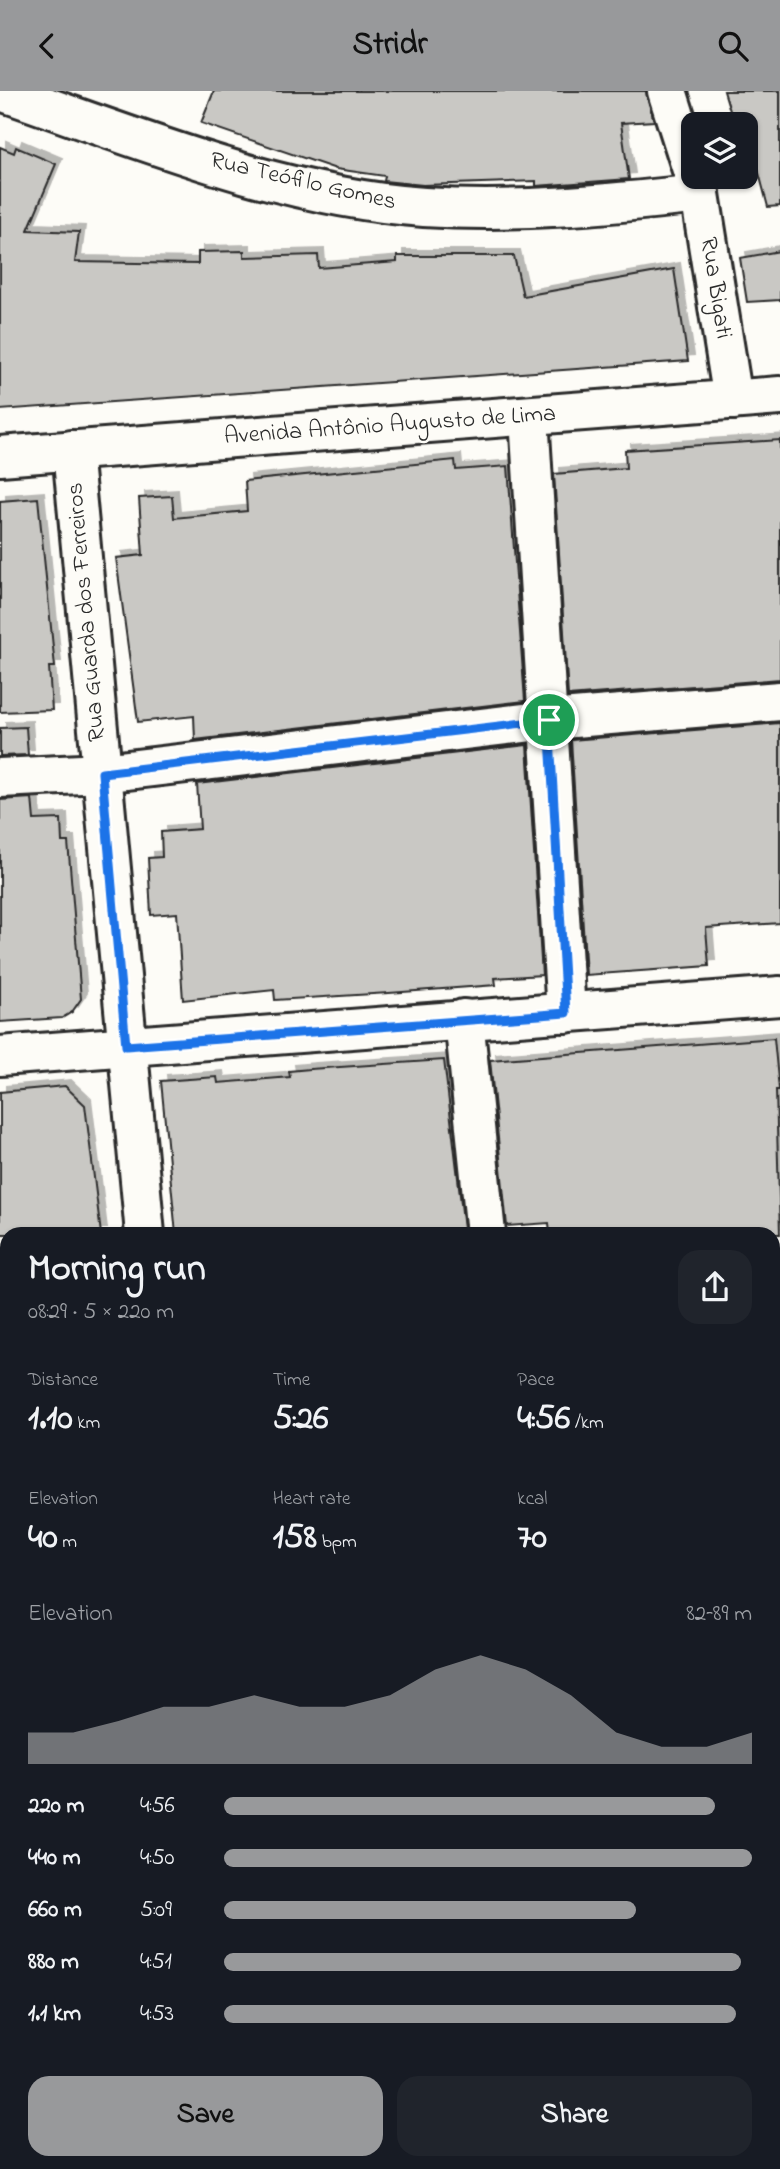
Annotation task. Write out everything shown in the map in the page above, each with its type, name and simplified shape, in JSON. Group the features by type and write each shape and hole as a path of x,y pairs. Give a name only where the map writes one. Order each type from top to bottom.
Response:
{"street":[{"name":"Rua Teófilo Gomes","path":"1,91 171,151 348,197 423,207 518,209 681,183"},
{"name":"Rua Bigati","path":"667,91 681,134"},
{"name":"Rua Bigati","path":"697,189 733,400"},
{"name":"Avenida Antônio Augusto de Lima","path":"0,456 780,396"},
{"path":"529,417 566,1013"},
{"name":"Rua Guarda dos Ferreiros","path":"72,450 144,1227"},
{"path":"0,778 102,773 549,720 780,701"},
{"path":"0,1056 780,996"},
{"path":"464,1019 485,1227"}],"building":[{"path":"214,91 646,91 654,121 621,123 629,179 536,186 536,181 423,185 384,181 385,176 336,169 201,123"},
{"path":"724,91 780,91 780,206 768,207 758,169 758,112 730,112"},
{"path":"0,147 14,153 16,147 56,164 28,230 79,232 75,262 198,264 198,252 244,251 244,257 318,255 319,268 397,262 397,256 514,256 523,296 674,269 688,361 0,410"},
{"path":"780,251 780,300 747,302 740,258"},
{"path":"780,440 780,679 568,696 554,474 626,468 625,450"},
{"path":"455,460 456,470 508,466 525,701 195,740 194,716 138,722 116,558 143,555 139,498 172,496 174,518 247,511 245,481"},
{"path":"38,498 55,667 49,667 52,710 0,712 0,501"},
{"path":"780,723 780,923 706,928 709,966 586,975 571,740"},
{"path":"26,727 28,755 0,756 0,728"},
{"path":"527,745 542,975 495,978 496,985 389,993 275,1000 274,990 183,1000 177,913 151,915 148,858 162,857 161,832 200,829 197,784"},
{"path":"32,798 34,820 61,819 62,842 68,842 81,999 72,1012 62,1018 0,1022 0,800"},
{"path":"774,1038 779,1090 776,1090 780,1227 549,1227 549,1223 507,1226 490,1060"},
{"path":"444,1060 464,1227 175,1227 161,1081 217,1077 218,1083 290,1077 289,1071"},
{"path":"65,1086 85,1105 100,1227 0,1227 0,1092"}],"route":[{"path":"549,720 566,1013 126,1046 102,773 549,720"}]}
